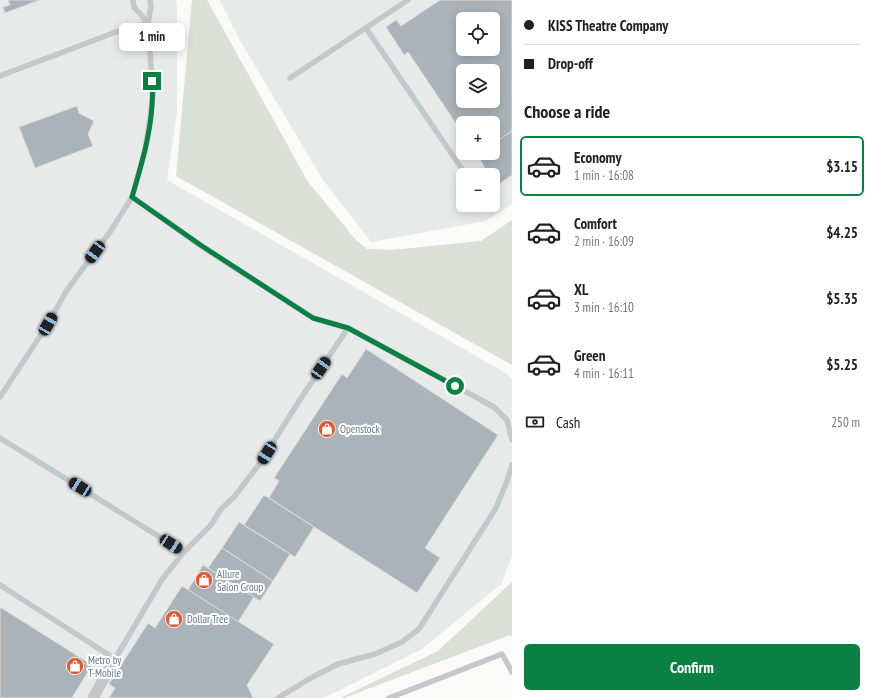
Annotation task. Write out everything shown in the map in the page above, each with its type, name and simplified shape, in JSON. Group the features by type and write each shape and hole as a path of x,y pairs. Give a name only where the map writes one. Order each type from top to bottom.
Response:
{"street":[{"path":"93,698 115,659"}],"lane":[{"path":"133,0 134,7 148,23"},
{"path":"0,397 48,324 67,290 110,232 132,197 145,151 153,96 148,23 151,6 150,0"},
{"path":"290,78 408,0"},
{"path":"0,76 116,32 148,23"},
{"path":"366,28 461,168"},
{"path":"132,197 202,246 313,318 348,328 494,407 507,420 512,440"},
{"path":"0,585 115,659 163,578 184,552 211,525 221,509 234,496 261,462 299,401 348,328"},
{"path":"0,438 184,552"},
{"path":"278,698 309,679 338,664 376,654 402,642 419,629 496,508 507,482 512,465"},
{"path":"389,698 502,654 512,672"}],"shaded area":[{"path":"0,0 176,0 177,113 167,180 504,372 512,379 512,556 501,584 422,649 324,698 0,698"},
{"path":"192,0 207,0 308,182 356,240 367,249 391,250 481,241 512,220 512,365 176,176"},
{"path":"220,0 512,0 512,204 500,212 500,168 456,168 456,212 500,212 486,221 371,242 323,180 239,39"},
{"path":"512,582 512,637 510,635 344,698 340,698 438,651"}],"building":[{"path":"8,0 40,0 5,13 3,7 10,5"},
{"path":"440,0 512,0 512,131 500,139 500,116 456,116 456,124 408,52 404,55 386,27 396,20 401,26"},
{"path":"77,106 79,113 94,121 88,134 93,146 35,168 19,127"},
{"path":"512,131 512,175 500,183 500,168 485,168 480,160 500,160 500,139"},
{"path":"366,349 498,435 425,548 440,558 417,593 269,498 279,481 274,478 342,374 347,378"},
{"path":"264,495 314,527 295,557 244,525"},
{"path":"239,522 290,554 273,581 222,548"},
{"path":"222,548 273,581 260,601 208,568"},
{"path":"203,565 254,597 238,622 188,590"},
{"path":"182,586 274,644 247,685 253,698 109,698 115,688 109,684 148,623 155,628"},
{"path":"0,607 92,665 72,698 0,698"}],"place":[{"name":"Openstock","path":"327,429"},
{"name":"Allure Salon Group","path":"204,580"},
{"name":"Dollar Tree","path":"174,619"},
{"name":"Metro by T-Mobile","path":"75,666"}],"route":[{"path":"152,81 153,96 145,151 132,197 202,246 313,318 348,328 455,386"}]}
